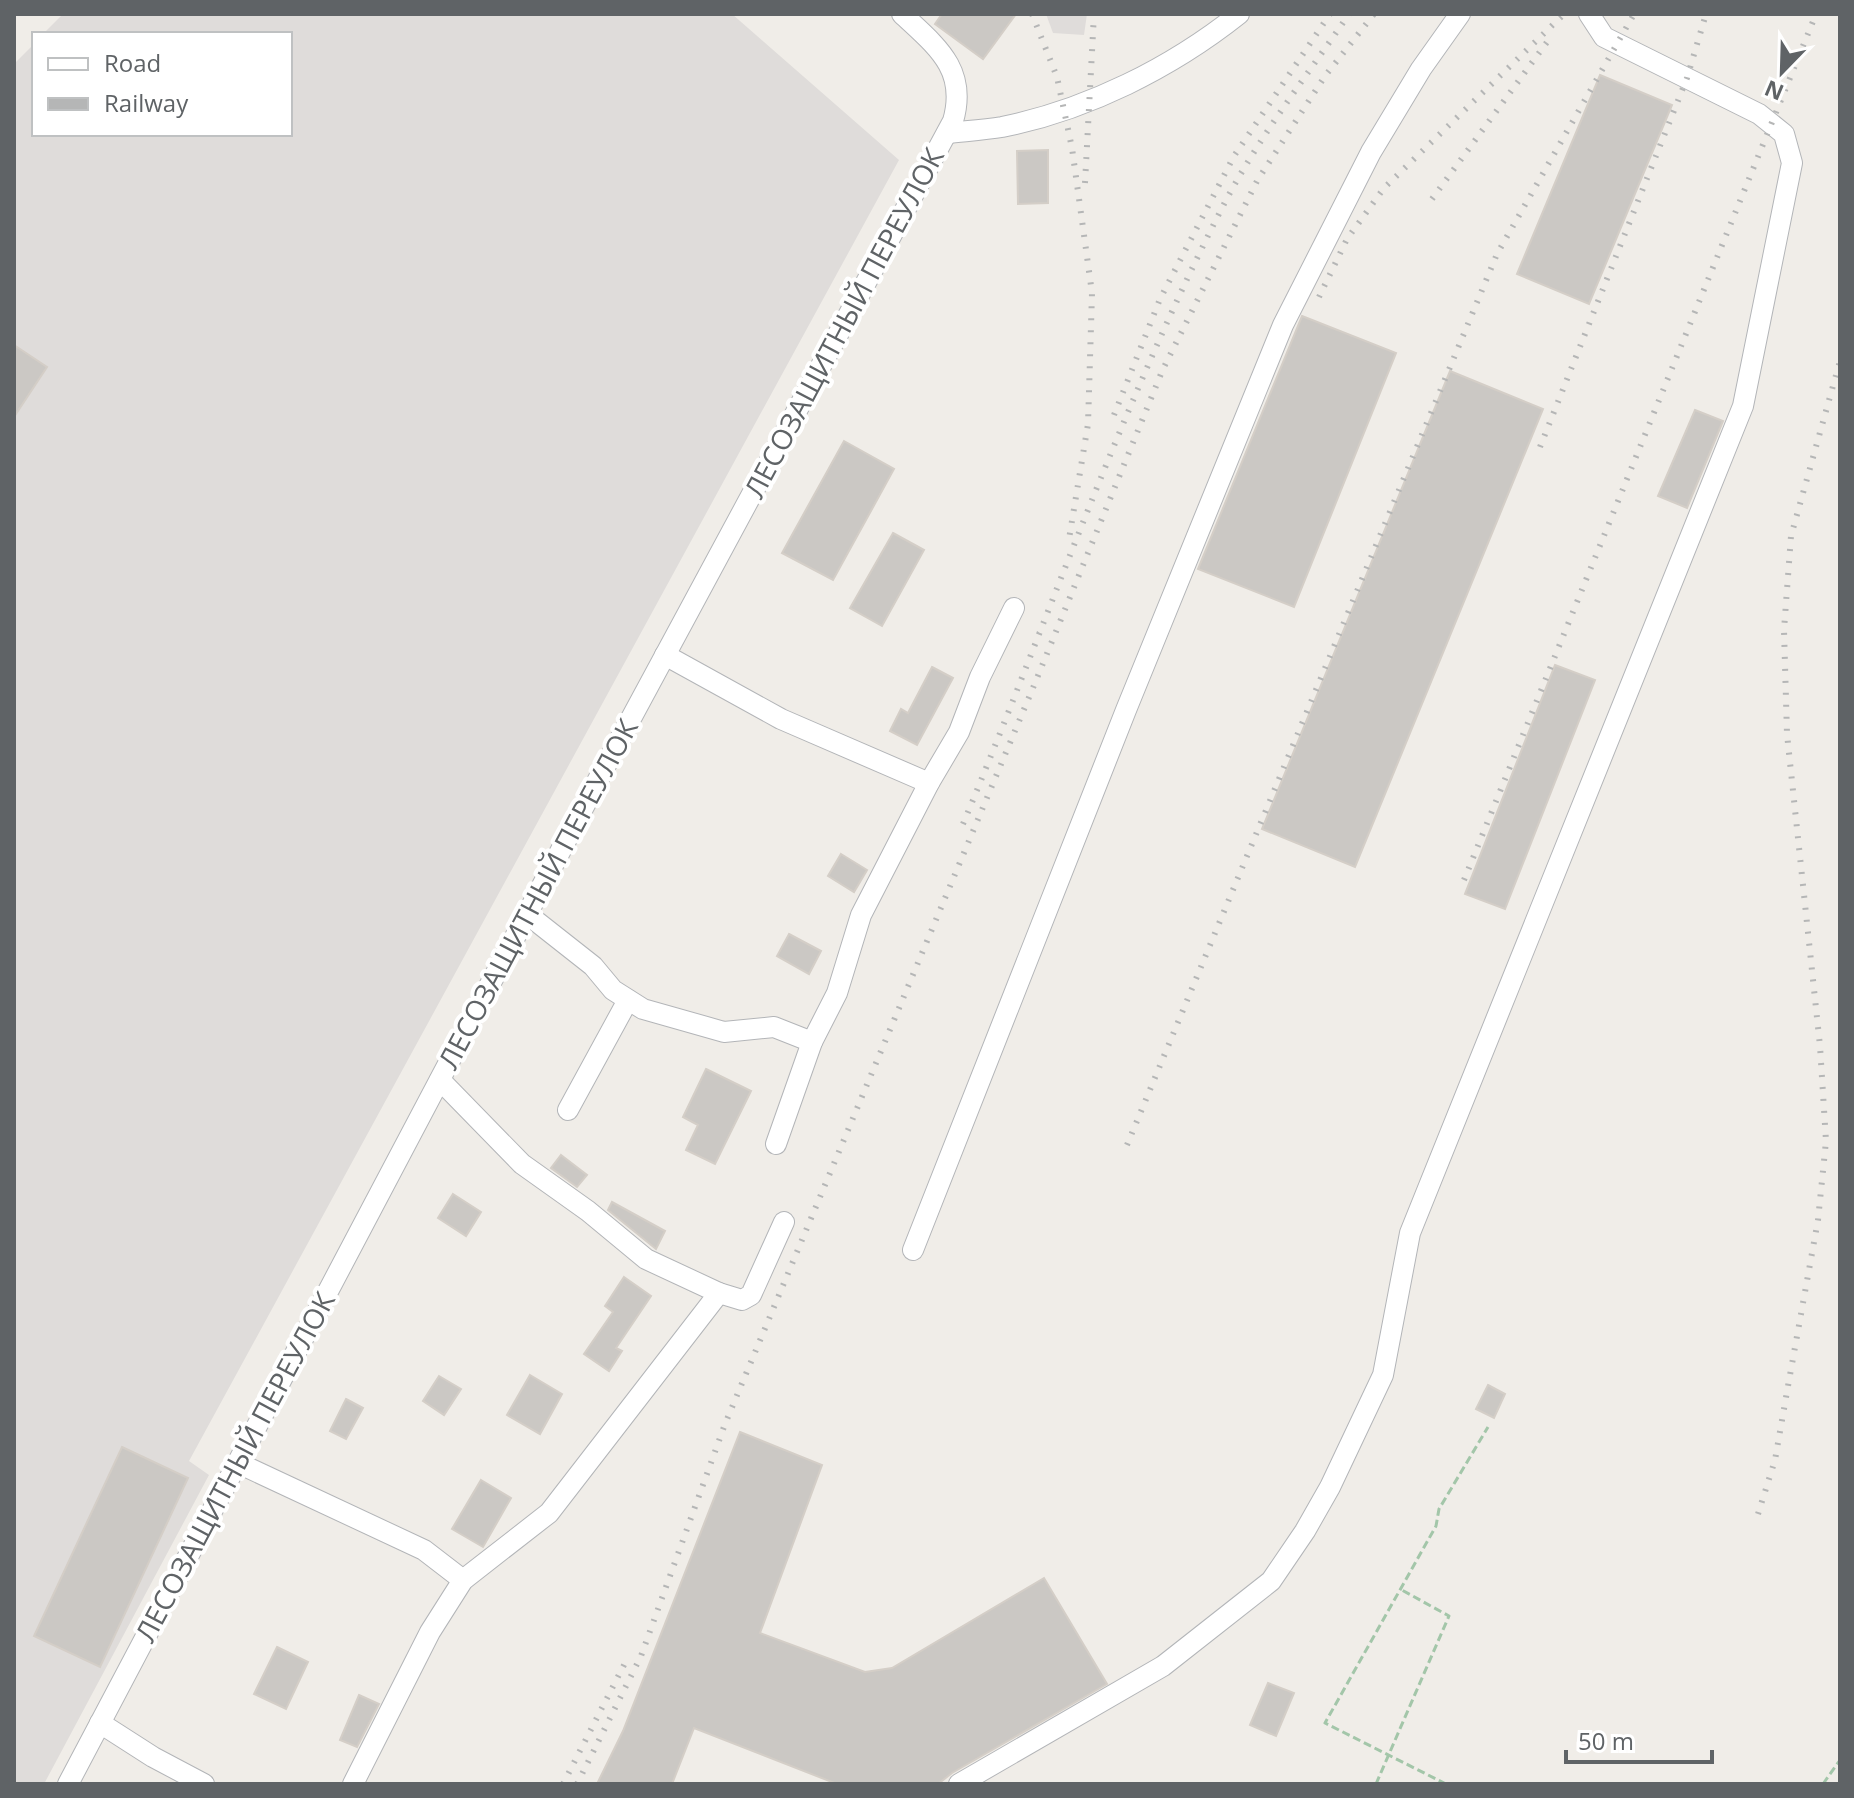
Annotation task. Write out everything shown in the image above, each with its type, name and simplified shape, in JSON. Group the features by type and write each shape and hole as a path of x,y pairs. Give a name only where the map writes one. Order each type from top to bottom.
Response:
{"street":[{"name":"ЛЕСОЗАЩИТНЫЙ ПЕРЕУЛОК","path":"68,1784 527,914 947,133 959,100 953,72 938,47 902,14"},
{"path":"947,133 1001,127 1109,93 1210,37 1239,14"},
{"path":"913,1250 1283,325 1371,152 1421,69 1460,14"},
{"path":"959,1784 1163,1666 1271,1581 1305,1531 1330,1487 1383,1375 1410,1233 1743,406 1792,163 1784,134 1759,114 1604,37 1589,14"},
{"path":"776,1144 812,1042 837,993 861,915 959,732 980,677 1014,608"},
{"path":"665,655 781,719 929,783"},
{"path":"527,914 593,966 613,990 643,1009 724,1032 774,1027 812,1042"},
{"path":"568,1110 628,1000"},
{"path":"440,1080 522,1164 588,1211 646,1259 719,1293 742,1300 751,1295 784,1222"},
{"path":"353,1784 430,1632 463,1580 549,1513 719,1293"},
{"path":"238,1463 424,1550 463,1580"},
{"path":"100,1723 153,1757 204,1784"}],"path":[{"path":"1446,1784 1325,1723 1436,1526 1439,1509 1488,1427"},
{"path":"1376,1784 1449,1616 1400,1589"},
{"path":"1823,1784 1840,1760"}],"shaded area":[{"path":"63,14 732,14 899,160 189,1461 209,1475 44,1784 14,1784 14,64 32,46 32,136 292,136 292,32 45,32"},
{"path":"1046,14 1087,14 1084,35 1053,33"}],"building":[{"path":"942,14 1016,14 983,59 935,24"},
{"path":"1600,75 1672,105 1589,304 1517,274"},
{"path":"1048,150 1048,203 1018,204 1017,151"},
{"path":"1302,316 1396,353 1294,607 1198,569"},
{"path":"14,345 47,367 14,417"},
{"path":"1450,371 1543,409 1355,867 1262,829"},
{"path":"1695,410 1723,421 1687,508 1658,496"},
{"path":"844,441 894,469 833,580 782,553"},
{"path":"893,533 924,550 882,626 850,608"},
{"path":"1555,665 1595,680 1505,909 1465,894"},
{"path":"932,667 953,678 917,745 890,731 901,709 908,713"},
{"path":"841,854 867,870 854,892 828,876"},
{"path":"789,934 821,951 809,974 777,956"},
{"path":"706,1069 751,1091 715,1164 686,1150 698,1125 683,1117"},
{"path":"561,1155 587,1175 577,1187 551,1168"},
{"path":"453,1194 481,1212 466,1236 438,1218"},
{"path":"612,1202 665,1231 656,1249 608,1210"},
{"path":"624,1277 651,1296 616,1348 622,1351 609,1371 584,1354 613,1312 605,1306"},
{"path":"530,1375 562,1394 540,1434 507,1415"},
{"path":"439,1376 461,1389 444,1415 423,1401"},
{"path":"1488,1385 1505,1394 1494,1418 1476,1409"},
{"path":"346,1399 363,1408 346,1439 330,1431"},
{"path":"740,1432 822,1465 760,1633 865,1672 892,1668 1044,1578 1107,1684 938,1784 837,1784 694,1728 672,1784 597,1784 623,1731"},
{"path":"122,1447 188,1478 100,1667 34,1636"},
{"path":"481,1480 511,1498 483,1547 452,1529"},
{"path":"277,1647 308,1662 286,1709 254,1694"},
{"path":"1268,1683 1294,1693 1276,1736 1250,1725"},
{"path":"359,1695 379,1704 357,1747 340,1740"}],"railway":[{"path":"1032,14 1057,77 1072,148 1092,293 1088,424 1069,539"},
{"path":"1085,183 1094,14"},
{"path":"1114,415 1160,299 1234,156 1330,14"},
{"path":"963,824 1087,512 1186,281 1251,156 1349,14"},
{"path":"577,1784 641,1656 725,1424 1163,369 1257,181 1325,76 1374,14"},
{"path":"1319,297 1347,239 1384,188 1564,14"},
{"path":"1127,1145 1497,254 1634,14"},
{"path":"1540,447 1687,78 1706,14"},
{"path":"1464,880 1816,14"},
{"path":"1432,199 1550,38"},
{"path":"1758,1514 1775,1460 1818,1220 1826,1141 1820,1046 1787,734 1784,630 1791,536 1840,361"},
{"path":"563,1784 625,1663"}]}
